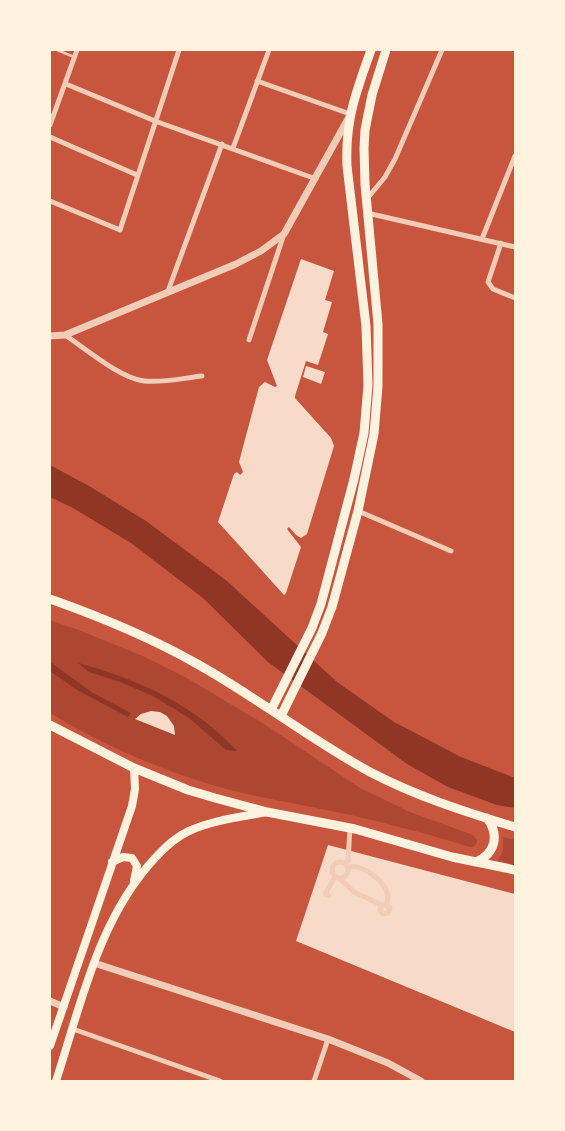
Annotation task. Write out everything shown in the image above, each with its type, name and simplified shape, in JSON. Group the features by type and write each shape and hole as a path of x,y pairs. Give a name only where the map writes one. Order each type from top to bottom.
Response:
{"main road":[{"path":"271,710 303,645 325,592 360,456 364,433 368,385 366,326 347,166 347,140 350,114 358,86 372,50"},
{"path":"281,716 332,607 370,458 376,418 378,324 366,200 364,166 365,130 372,95 386,50"},
{"path":"366,326 378,324"},
{"path":"50,599 168,647 354,763 393,783 423,797 515,828"},
{"path":"52,729 134,768 188,790 267,812 350,828 452,857 515,870"},
{"path":"50,1046 134,798 134,768"},
{"path":"56,1081 94,963 109,924 133,886 150,864 170,843 190,830 267,812"},
{"path":"475,862 483,859 493,847 494,832 487,818"},
{"path":"112,862 123,856 134,860 137,870 133,886"}],"street":[{"path":"50,125 77,50"},
{"path":"50,201 120,230 179,50"},
{"path":"233,148 269,50"},
{"path":"366,200 385,177 395,159 442,50"},
{"path":"249,340 284,234 316,179 350,114 257,81"},
{"path":"66,84 155,121 316,179"},
{"path":"50,136 138,175"},
{"path":"168,291 222,144"},
{"path":"482,239 515,156"},
{"path":"368,213 515,247"},
{"path":"50,336 65,335 243,261 261,251 284,234"},
{"path":"501,243 488,282 493,290 515,298"},
{"path":"65,335 120,372 134,379 150,382 202,376"},
{"path":"358,511 451,551"},
{"path":"329,896 325,894 337,877 347,875 350,828"},
{"path":"337,862 360,868 383,885 388,896 384,905 354,892 337,877 332,869 333,865 337,862"},
{"path":"94,963 328,1039 388,1063 422,1081"},
{"path":"50,1001 64,1007"},
{"path":"72,1029 220,1081"},
{"path":"314,1081 328,1039"}],"lane":[{"path":"57,50 74,57"}],"shaded area":[{"path":"50,465 89,486 146,521 227,581 337,682 394,722 461,757 515,778 515,808 497,805 448,787 407,764 268,662 203,598 131,543 73,508 50,497"},
{"path":"50,620 145,657 185,677 264,724 360,788 410,812 473,835 477,840 476,844 470,847 366,818 224,788 147,762 88,734 50,713"},
{"path":"50,662 93,693 131,713 128,717 77,690 50,671"},
{"path":"78,663 100,669 144,686 184,707 203,720 237,751 226,750 189,718 153,696 120,682 89,672"},
{"path":"503,837 515,840 515,865 498,860 503,851"}],"building":[{"path":"301,259 334,271 325,300 332,302 323,332 328,334 318,365 306,361 295,398 331,438 334,446 307,534 301,538 289,527 287,529 301,547 284,595 218,522 234,474 237,472 240,475 243,472 239,462 259,387 265,382 275,387 277,386 267,360"},
{"path":"306,366 325,372 321,384 303,377"},
{"path":"151,711 160,712 167,716 174,726 175,735 135,719 141,714"},
{"path":"328,845 515,894 515,1032 296,941"}]}
